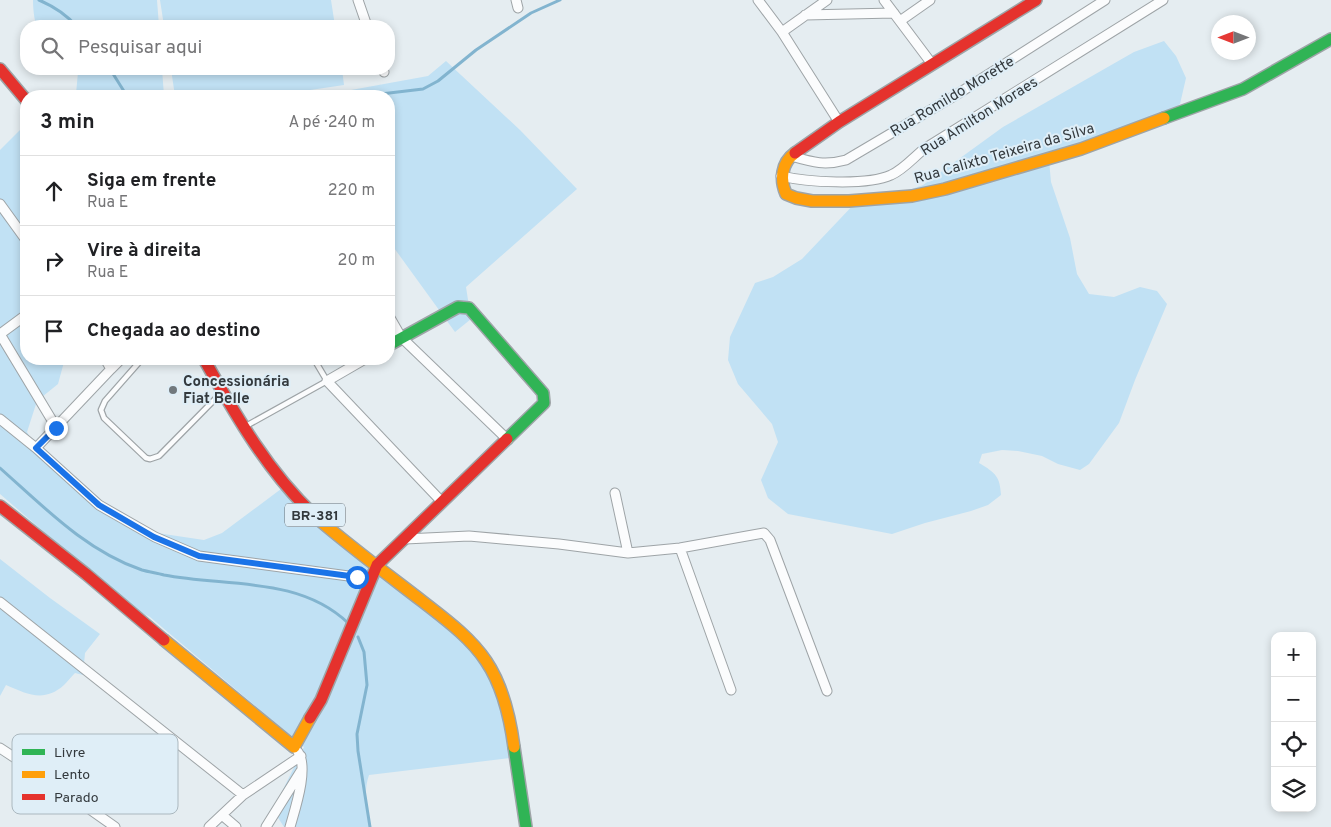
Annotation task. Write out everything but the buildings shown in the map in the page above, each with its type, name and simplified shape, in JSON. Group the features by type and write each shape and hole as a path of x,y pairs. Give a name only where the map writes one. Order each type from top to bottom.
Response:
{"street":[{"path":"358,0 365,20"},
{"path":"758,0 782,32 839,122"},
{"path":"782,32 827,0"},
{"path":"884,0 932,64"},
{"path":"900,21 930,0"},
{"path":"781,176 791,156 839,122 1036,0"},
{"name":"Rua Romildo Morette","path":"791,156 821,164 832,164 846,160 956,95 1104,0"},
{"name":"Rua Amilton Moraes","path":"781,176 814,181 865,181 893,175 924,149 1158,1"},
{"path":"805,16 860,12 894,13"},
{"name":"Rua Calixto Teixeira da Silva","path":"781,176 786,194 812,201 849,201 912,196 945,190 1081,149 1243,89 1331,39"},
{"path":"0,69 20,93"},
{"path":"0,204 20,232"},
{"path":"210,827 243,796 298,752 377,565 544,404 543,393 469,308 458,307 395,342"},
{"path":"20,319 0,334 56,428"},
{"path":"395,327 401,338 508,440"},
{"path":"109,365 111,369"},
{"path":"36,448 115,365"},
{"name":"BR-381","path":"207,365 222,392 270,467 311,512 466,636 488,663 500,687 510,725 526,827"},
{"path":"355,365 327,381 442,502"},
{"path":"0,419 36,448 99,505 154,537 199,556 371,579"},
{"path":"615,493 628,553"},
{"path":"0,506 86,574 298,752 302,783 290,827"},
{"path":"404,538 469,536 559,544 628,553 680,548 764,533 770,540 826,691"},
{"path":"680,548 731,690"},
{"path":"0,602 165,734"},
{"path":"178,744 243,796"},
{"path":"0,748 12,756"},
{"path":"266,827 301,771"},
{"path":"97,814 115,827"},
{"path":"222,816 236,827"}],"lane":[{"path":"137,365 105,401 101,410 104,418 146,458 150,459 159,456 222,392"},
{"path":"244,427 327,381 318,365"}],"shaded area":[{"path":"33,0 157,0 159,20 35,20"},
{"path":"160,0 331,0 334,20 163,20"},
{"path":"1164,41 1176,56 1186,78 1180,104 1159,120 1049,160 1051,182 1070,238 1077,274 1089,294 1114,297 1140,287 1157,291 1167,304 1119,423 1089,464 1080,470 1058,464 1042,456 1018,451 1002,450 982,454 979,463 996,476 1000,484 1001,495 988,505 892,534 788,514 768,498 761,480 778,442 772,424 738,384 728,360 730,337 755,283 773,277 802,259 857,201 880,200 923,185 1003,127 1134,52"},
{"path":"446,61 520,130 577,189 466,287 471,319 455,332 395,249 395,90 351,90 428,76"},
{"path":"78,75 162,75 164,90 76,90"},
{"path":"172,75 343,75 344,85 310,90 174,90"},
{"path":"20,130 20,365 63,365 58,384 37,401 27,432 36,447 111,518 157,533 204,540 222,533 281,489 473,647 504,706 511,758 369,775 366,794 370,827 284,827 273,810 304,747 150,617 132,608 0,494 0,150"},
{"path":"0,559 100,634 85,653 83,675 75,673 57,691 49,694 35,695 6,685 0,696"}],"waterway":[{"path":"39,0 59,11 70,20"},
{"path":"395,92 423,89 438,81 476,50 531,13 560,0"},
{"path":"114,75 123,90"},
{"path":"0,468 84,540 122,562 142,570 164,575 285,590 307,597 329,608 348,623"},
{"path":"358,637 364,652 367,685 357,734 358,751 370,827"}],"traffic: fast":[{"path":"1164,118 1243,89 1331,39"},
{"path":"395,342 458,307 469,308 543,393 544,403 507,439"},
{"path":"514,747 526,827"}],"traffic: slow":[{"path":"795,153 784,167 783,183 786,194 796,198 812,201 849,201 912,196 945,189 1081,149 1164,118"},
{"path":"318,519 448,622 480,652 492,671 501,691 508,713 514,747"},
{"path":"164,640 294,747 310,718"}],"traffic: jam":[{"path":"795,153 839,122 1036,0"},
{"path":"0,69 20,93"},
{"path":"207,365 241,423 269,464 300,502 318,519"},
{"path":"310,718 321,700 377,565 507,439"},
{"path":"0,506 86,574 164,640"}],"place":[{"name":"Concessionária Fiat Belle","path":"173,390"}],"route":[{"path":"56,428 36,448 99,505 154,537 199,556 357,577"}]}
